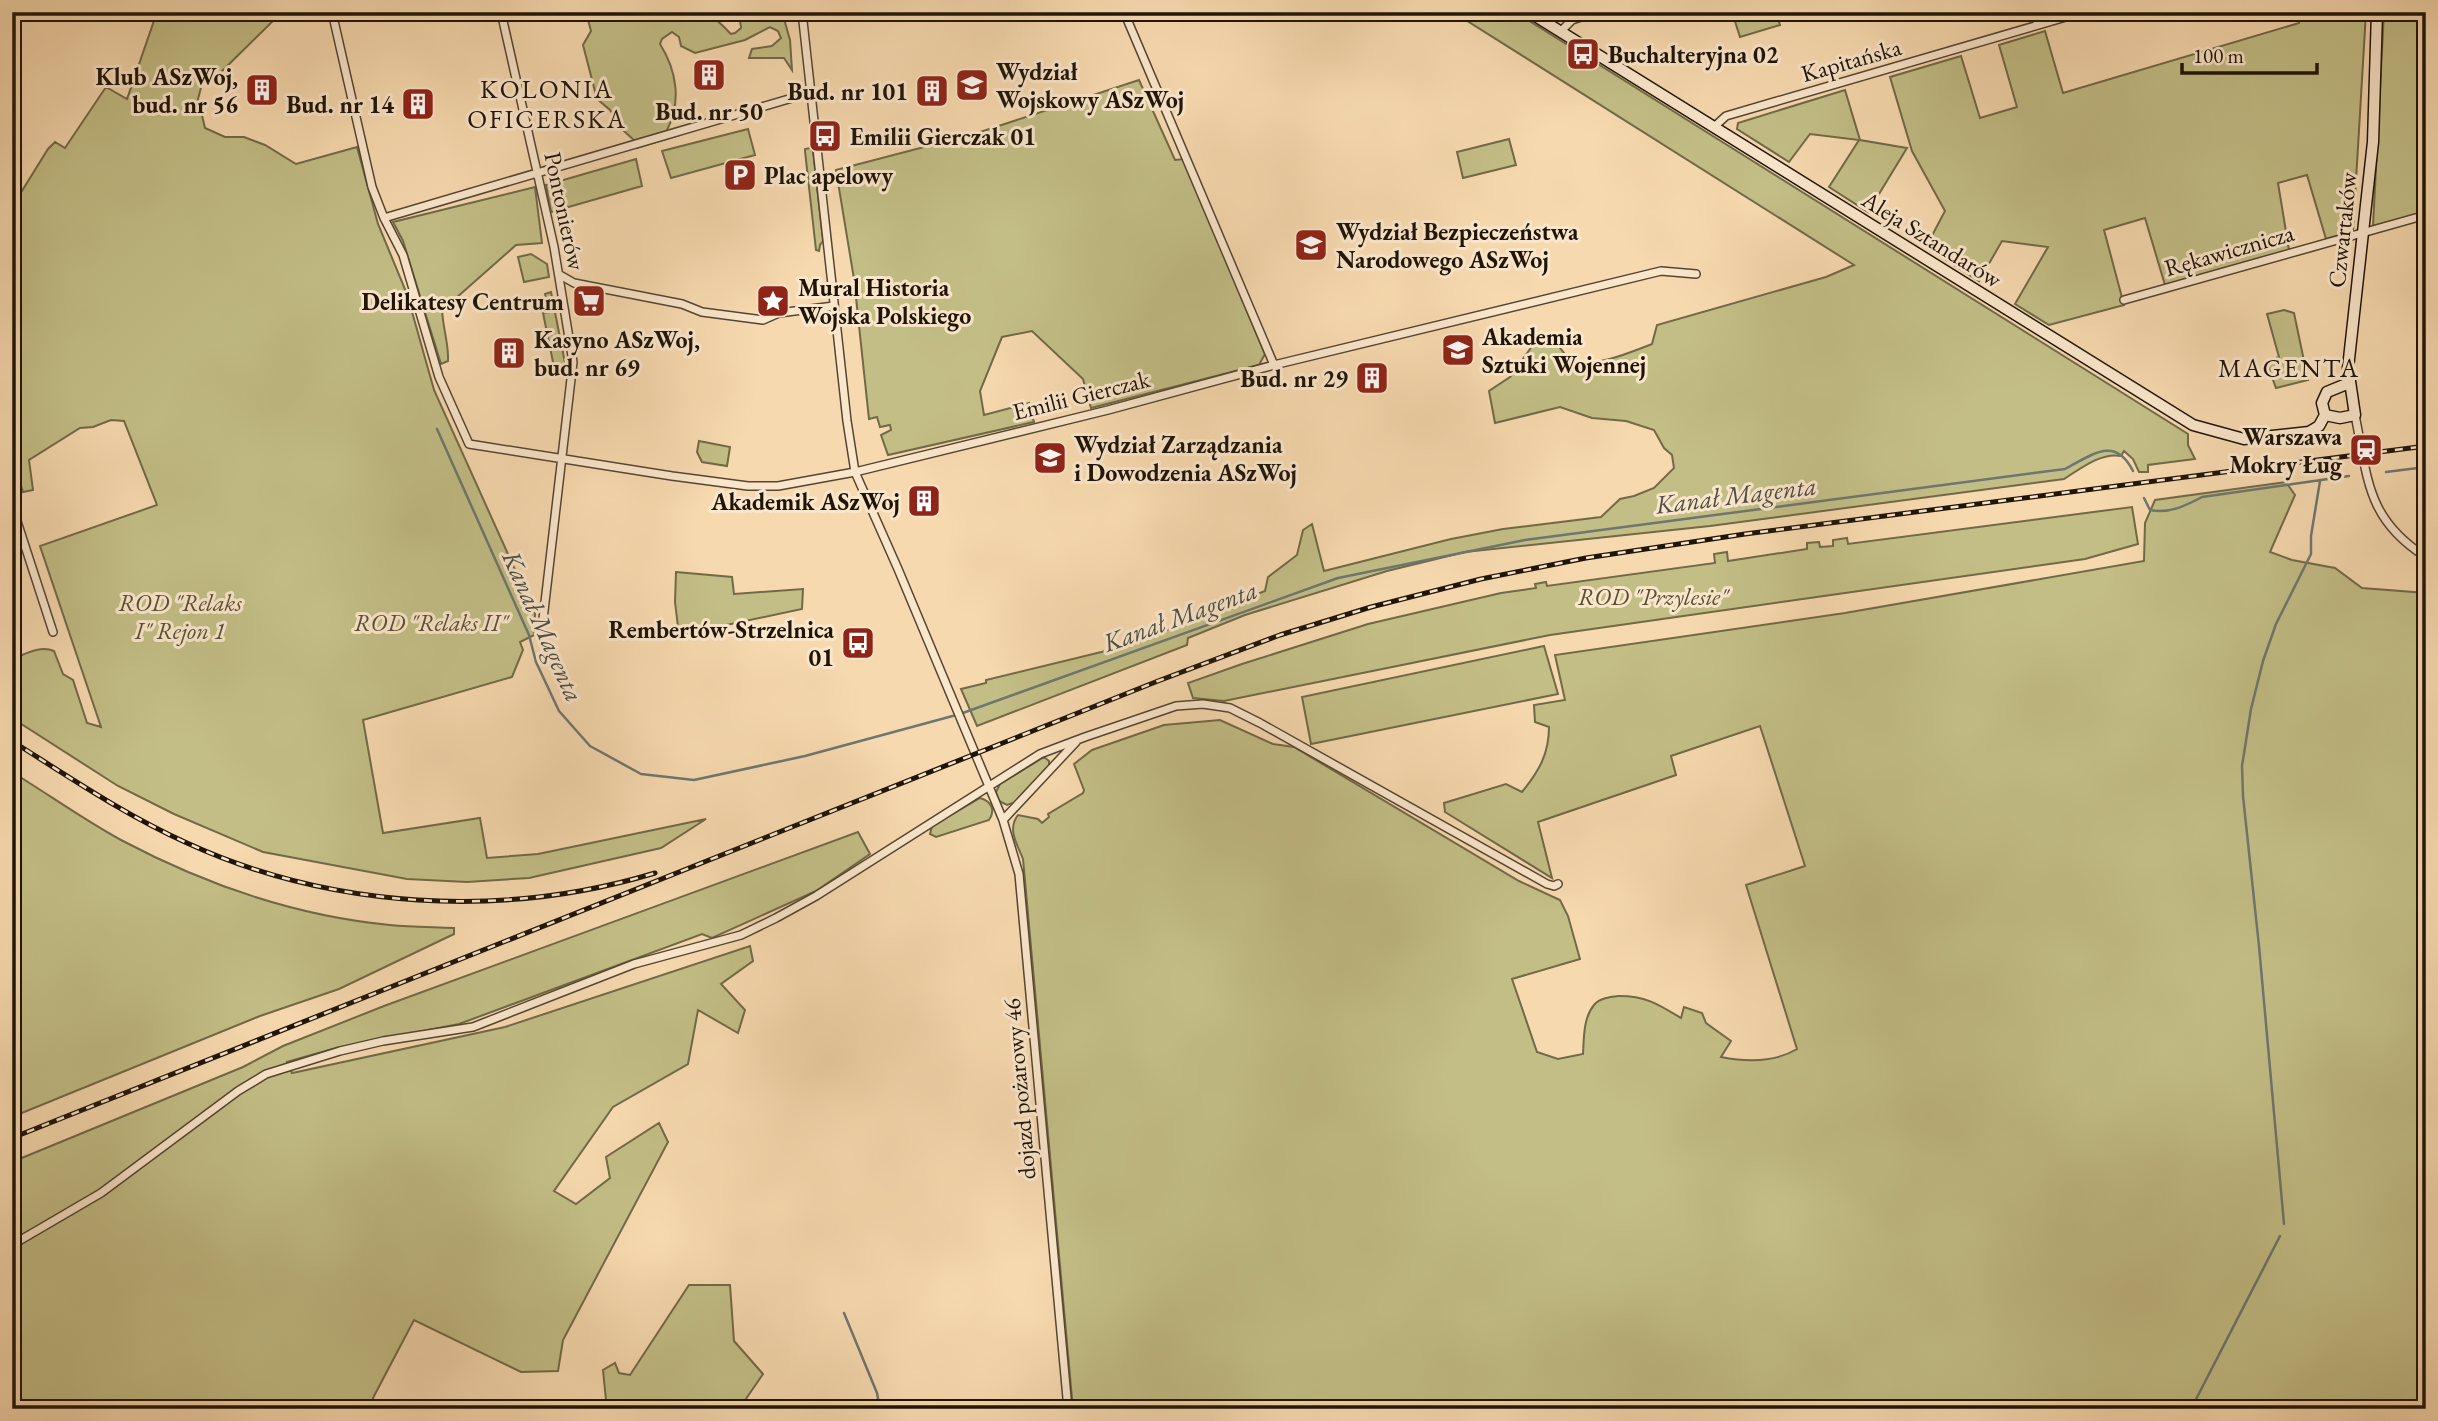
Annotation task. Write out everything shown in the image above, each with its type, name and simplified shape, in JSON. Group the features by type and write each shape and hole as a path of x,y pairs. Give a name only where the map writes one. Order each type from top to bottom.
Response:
{"street":[{"path":"332,12 372,187 384,218 811,94"},
{"name":"Pontonierów","path":"500,12 538,173 573,362 542,628"},
{"name":"dojazd pożarowy 46","path":"803,12 834,306 855,472 1003,821 1019,874 1068,1409"},
{"path":"1124,12 1274,365"},
{"name":"Aleja Sztandarów","path":"1529,12 2193,425 2244,439 2262,438 2309,432 2319,426 2325,415"},
{"path":"1560,32 1572,20 1596,12"},
{"path":"2035,12 2038,26"},
{"name":"Kapitańska","path":"1714,127 1726,116 2083,12"},
{"name":"Czwartaków","path":"2377,12 2374,129 2348,368 2349,383 2375,504 2385,522 2402,540 2426,557"},
{"name":"Rękawicznicza","path":"2124,300 2426,215"},
{"name":"Emilii Gierczak","path":"384,218 403,255 439,377 469,444 562,460 759,487 855,472 1108,410 1274,365 1661,271 1696,274"},
{"path":"559,275 574,283 682,304 702,312 763,320 779,313 834,306"},
{"path":"562,292 574,283"},
{"path":"2349,383 2335,387 2324,397 2322,410 2325,415 2340,418 2355,415"},
{"path":"12,506 53,632"},
{"path":"12,1245 101,1192 237,1091 266,1074 383,1041 473,1027 634,964 741,935 816,896 1040,754 1176,706 1203,704 1230,708 1547,884 1558,884"},
{"path":"1003,821 1078,740"}],"green space":[{"path":"157,12 282,12 217,76 203,80 198,99 205,128 225,137 244,137 265,145 296,164 357,147 378,224 407,294 434,390 535,614 534,635 520,642 523,650 512,677 363,720 383,833 480,818 487,858 538,854 706,819 661,848 529,878 467,882 407,879 263,852 174,814 118,786 12,718 12,659 33,651 49,649 54,651 63,674 73,680 87,723 101,727 40,546 157,505 124,421 111,420 93,427 80,428 29,460 33,490 23,492 12,457 12,207 48,149 55,142 65,148 106,87 127,99"},
{"path":"566,12 687,12 688,16 693,16 695,12 701,12 715,19 731,34 741,28 739,12 782,12 790,40 792,70 784,58 749,58 752,49 772,46 781,38 778,31 770,27 745,40 695,53 681,46 679,37 672,32 662,39 660,44 674,76 676,99 666,132 677,136 637,148 636,142 624,131 610,110 597,99 583,45 591,31 587,16 566,15"},
{"path":"1453,12 1515,12 2188,434 2188,445 2195,459 2148,465 2148,472 2139,472 2133,459 2124,451 2121,456 2106,456 2091,462 2064,479 1710,526 1465,552 1387,571 1245,615 1188,638 1187,645 977,726 961,689 986,683 986,680 1126,646 1265,591 1268,577 1297,555 1303,530 1312,524 1324,571 1451,539 1503,529 1601,517 1620,499 1654,488 1674,468 1672,455 1664,448 1654,430 1626,421 1592,418 1560,407 1495,423 1489,391 1510,377 1538,338 1550,335 1571,362 1602,361 1652,344 1657,325 1826,277 1854,265"},
{"path":"1732,12 1776,12 1780,25 1740,37"},
{"path":"2296,12 2366,12 2353,231 2326,239 2307,175 2278,183 2289,250 2165,285 2145,218 2104,230 2124,305 2049,325 2015,304 2048,247 2002,241 1979,281 1926,247 1945,211 1912,151 1890,77 1961,56 1980,118 2017,107 1999,45 2045,31 2063,93 2299,23"},
{"path":"2384,12 2426,12 2426,212 2373,226"},
{"path":"1139,80 1175,160 1184,159 1265,354 1259,365 1091,408 1083,379 1032,331 1002,337 980,391 984,415 1029,403 1034,422 888,455 881,435 891,430 890,425 880,427 877,417 869,419 854,279 836,170 974,134"},
{"path":"1845,90 1860,140 1907,148 1868,212 1829,187 1859,140 1810,134 1789,162 1737,129 1738,123"},
{"path":"748,129 755,155 671,178 662,151"},
{"path":"1509,139 1516,165 1463,178 1457,152"},
{"path":"810,148 813,151 823,241 819,251 816,250 805,151"},
{"path":"636,159 642,186 551,212 546,185"},
{"path":"535,187 542,243 516,245 455,299 442,307 448,361 441,364 403,241 393,222"},
{"path":"531,254 547,264 549,277 524,282 518,257"},
{"path":"551,292 564,367 554,367 543,313 549,312 545,294"},
{"path":"2284,310 2294,313 2308,380 2276,388 2266,361 2279,357 2267,314"},
{"path":"699,441 730,447 727,466 702,462 697,452"},
{"path":"2286,482 2295,495 2270,552 2292,560 2335,568 2362,588 2426,593 2426,1409 1073,1409 1023,859 1014,837 1013,826 1018,815 1038,819 1042,823 1049,817 1048,814 1083,793 1074,764 1092,750 1164,725 1220,720 1273,744 1294,747 1519,881 1560,900 1568,916 1580,959 1512,979 1537,1052 1558,1059 1583,1054 1590,1010 1599,1001 1619,996 1637,997 1652,1002 1681,1018 1684,1007 1702,1013 1706,1023 1731,1041 1721,1057 1750,1060 1779,1057 1797,1049 1746,885 1805,866 1760,726 1671,756 1676,775 1538,822 1552,878 1445,812 1444,803 1506,784 1522,792 1533,777 1542,762 1549,737 1549,727 1535,722 1534,705 1565,700 1555,655 1845,613 2144,561 2145,523 2155,500"},
{"name":"ROD \"Przylesie\"","path":"2132,507 2138,544 2085,559 1550,635 1224,701 1193,698 1188,683 1368,624 1501,593 1536,588 1535,584 1546,582 1547,586 1715,563 1714,554 1727,552 1728,561 1807,549 1807,543 1819,542 1820,547 1833,546 1833,540 1847,538 1848,544"},
{"path":"676,572 732,577 734,594 803,589 802,609 679,635 675,602"},
{"name":"ROD \"Przylesie\"","path":"1544,646 1558,694 1311,744 1302,697"},
{"path":"1044,757 1049,761 1049,766 1016,802 1007,805 999,801 996,792 1000,784"},
{"path":"12,772 121,840 218,884 285,906 320,914 390,925 454,928 454,934 339,989 260,1016 12,1117"},
{"path":"980,798 991,806 989,820 936,837 930,834 932,826"},
{"path":"858,832 870,854 816,891 712,938 702,934 459,1024 336,1048 287,1062 292,1073 505,1027 750,946 753,961 721,984 745,1010 738,1033 698,1010 688,1064 613,1107 554,1191 576,1204 610,1178 606,1157 659,1123 668,1142 563,1340 558,1371 521,1372 414,1320 373,1398 375,1409 12,1409 12,1162 243,1067 283,1046 384,1006"},
{"path":"689,1285 730,1285 734,1341 763,1374 739,1409 630,1409 606,1400 603,1370 615,1363 619,1373 630,1375"}],"waterway":[{"name":"Kanał Magenta","path":"437,429 529,635 536,662 559,711 590,746 641,774 694,780 805,756 960,714 1338,578 1525,540 2065,469 2102,451 2119,454 2133,471"},
{"name":"Kanał Magenta","path":"2386,472 2426,467"},
{"name":"Kanał Magenta","path":"2144,498 2150,510 2164,511 2202,497 2349,476"},
{"path":"2284,1224 2242,766 2251,709 2263,661 2276,624 2311,554 2311,536 2320,481"},
{"path":"2191,1409 2280,1236"},
{"path":"844,1313 877,1393 880,1409"}],"railway":[{"path":"12,1138 1158,681 1280,635 1371,607 1481,579 1586,558 1745,534 2426,446"},
{"path":"12,741 98,795 187,843 242,865 300,882 358,894 418,900 478,901 538,897 597,888 655,873"}],"place":[{"name":"Buchalteryjna 02","path":"1583,54"},
{"name":"Bud. nr 50","path":"709,75"},
{"name":"Wydział Wojskowy ASzWoj","path":"972,85"},
{"name":"Klub ASzWoj, bud. nr 56","path":"262,90"},
{"name":"Bud. nr 101","path":"932,91"},
{"name":"Bud. nr 14","path":"418,104"},
{"name":"Emilii Gierczak 01","path":"825,136"},
{"name":"Plac apelowy","path":"740,175"},
{"name":"Wydział Bezpieczeństwa Narodowego ASzWoj","path":"1311,245"},
{"name":"Delikatesy Centrum","path":"589,301"},
{"name":"Mural Historia Wojska Polskiego","path":"773,301"},
{"name":"Akademia Sztuki Wojennej","path":"1458,350"},
{"name":"Kasyno ASzWoj, bud. nr 69","path":"509,353"},
{"name":"Bud. nr 29","path":"1372,378"},
{"name":"Warszawa Mokry Ług","path":"2366,450"},
{"name":"Wydział Zarządzania i Dowodzenia ASzWoj","path":"1050,458"},
{"name":"Akademik ASzWoj","path":"924,501"},
{"name":"Rembertów-Strzelnica 01","path":"858,643"}],"district":[{"name":"KOLONIA OFICERSKA","path":"547,104"},
{"name":"MAGENTA","path":"2289,368"}],"park label":[{"name":"ROD \"Relaks I\" Rejon 1","path":"180,616"},
{"name":"ROD \"Relaks II\"","path":"431,622"}]}
